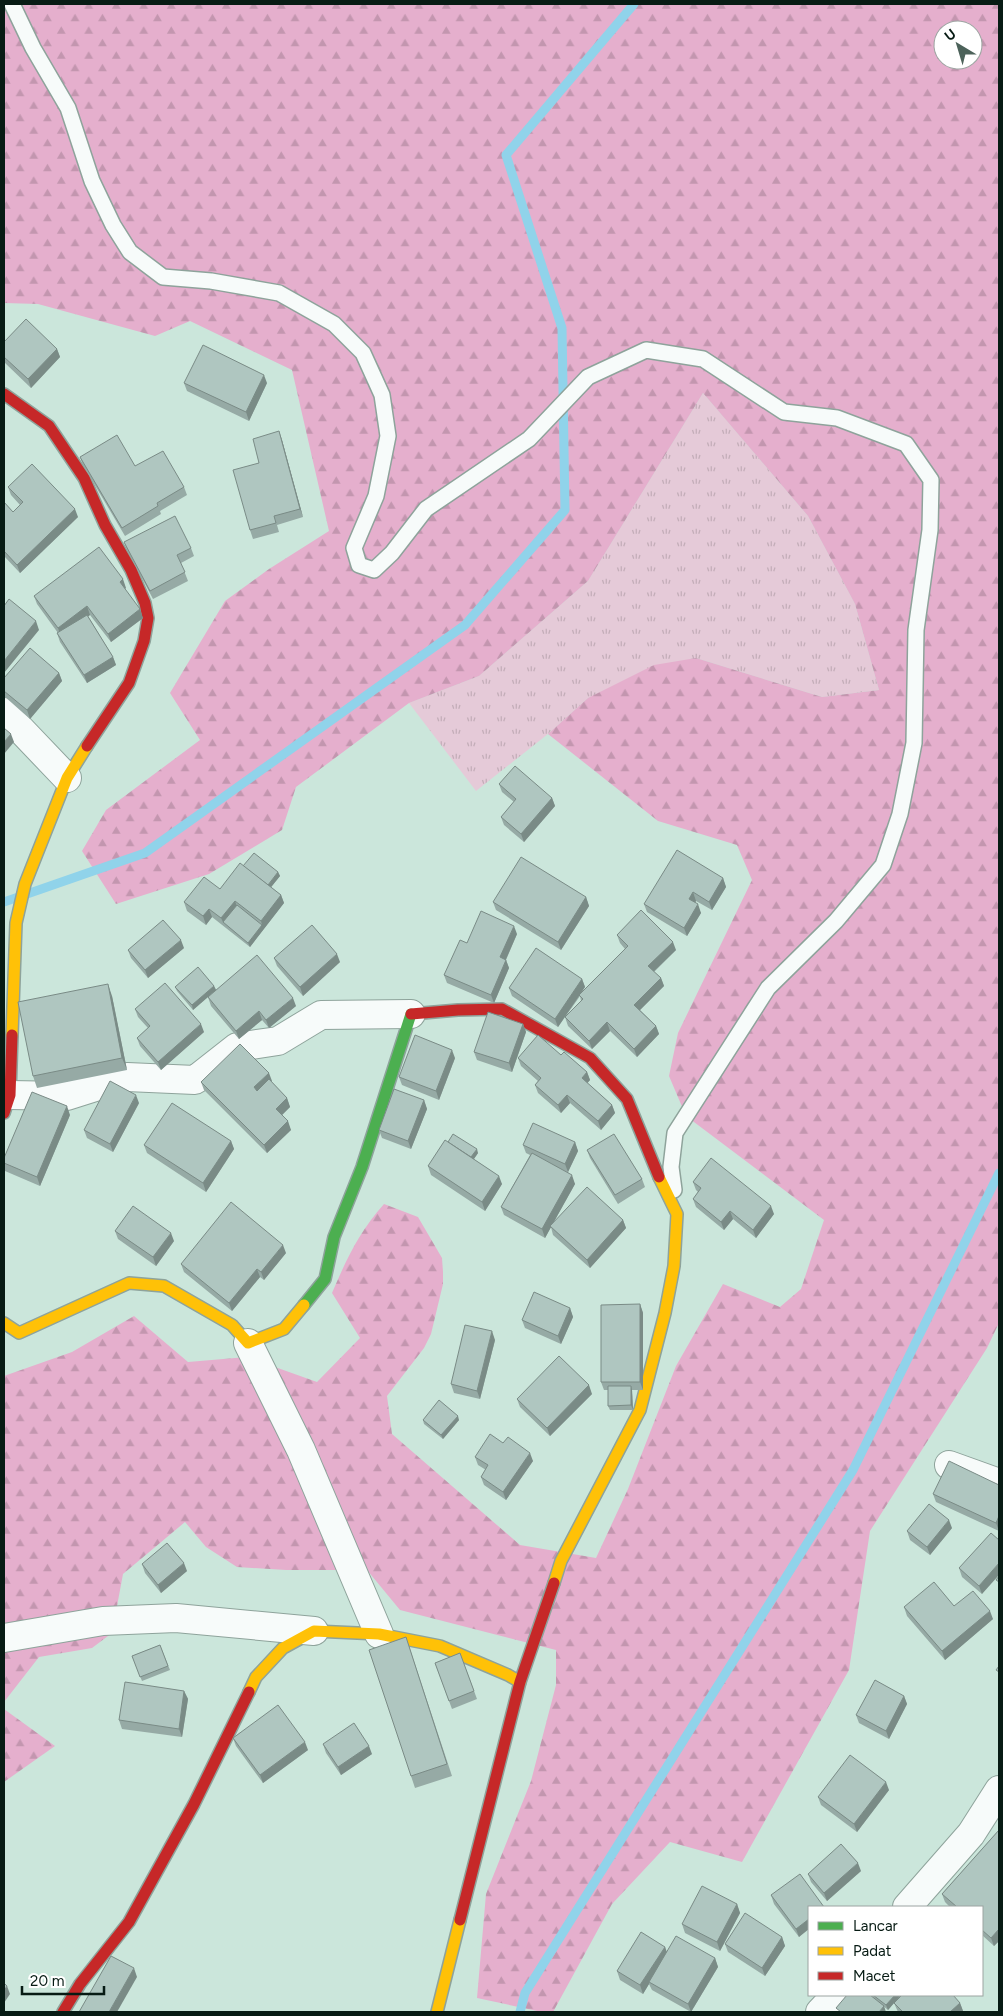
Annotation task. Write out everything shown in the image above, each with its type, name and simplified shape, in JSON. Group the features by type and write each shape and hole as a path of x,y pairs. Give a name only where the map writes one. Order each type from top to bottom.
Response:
{"street":[{"path":"4,394 49,426 79,471 105,525 131,570 145,603 148,618 144,642 129,683 106,715 67,778 25,884 16,923 7,1104 67,1096 127,1077 195,1080 237,1047 278,1041 321,1015 411,1014 502,1009 590,1058 626,1099 658,1176 677,1214 674,1266 665,1313 640,1410 561,1561 520,1682 437,2012"},
{"path":"4,712 67,778"},
{"path":"248,1343 284,1329 325,1278 334,1237 362,1167 411,1014"},
{"path":"4,1323 19,1333 129,1282 164,1286 232,1325 248,1343 301,1450 378,1634"},
{"path":"949,1465 999,1483"},
{"path":"4,1638 103,1621 176,1618 314,1631 378,1634 440,1646 520,1682"},
{"path":"63,2012 80,1984 128,1922 150,1885 194,1804 256,1677 283,1648 314,1631"},
{"path":"908,1906 971,1834 999,1790"},
{"path":"820,2012 835,1996"}],"lane":[{"path":"12,4 33,48 68,108 92,181 130,252 163,277 211,281 279,293 334,324 363,353 382,395 388,436 376,496 354,548 359,565 374,570 392,553 426,509 468,478 529,439 588,377 646,350 703,359 784,412 837,418 906,444 931,480 930,530 916,630 914,743 900,814 883,865 836,921 768,988 675,1133 671,1167 677,1214"}],"green space":[{"path":"4,4 999,4 999,1323 987,1348 870,1531 849,1670 742,1862 670,1842 612,1904 553,2012 542,2012 477,1998 486,1894 531,1781 556,1685 556,1650 400,1610 367,1570 286,1570 237,1567 206,1547 185,1522 123,1574 112,1633 92,1648 39,1657 4,1702 4,1376 72,1352 134,1316 188,1362 247,1357 317,1382 360,1338 332,1293 354,1246 367,1225 384,1204 418,1217 442,1258 443,1272 443,1284 431,1334 424,1348 387,1396 392,1434 520,1545 596,1558 628,1489 676,1366 723,1284 780,1307 801,1289 824,1220 686,1116 669,1076 678,1033 752,880 737,845 658,821 548,734 588,698 654,665 696,658 822,697 879,690 855,604 808,516 703,393 588,581 479,676 409,703 296,787 282,830 209,874 116,904 82,851 106,810 200,740 170,693 225,601 269,569 329,531 292,370 190,321 155,336 38,304 4,303"},
{"path":"703,393 808,516 855,604 879,690 822,697 696,658 588,698 548,734 476,791 409,703 479,676 588,581"},
{"path":"4,1709 55,1746 4,1782"}],"building":[{"path":"26,319 57,349 28,379 4,357 4,342"},
{"path":"203,345 264,375 246,412 184,383"},
{"path":"279,431 300,509 274,516 276,523 250,530 233,470 259,463 253,439"},
{"path":"117,435 135,466 163,451 184,487 157,503 158,506 122,528 80,457"},
{"path":"32,464 75,509 17,565 4,551 4,502 13,512 23,502 8,487"},
{"path":"175,516 191,548 177,555 185,572 150,591 124,542"},
{"path":"99,547 123,579 120,582 140,609 108,634 87,606 58,628 34,596"},
{"path":"9,599 36,621 4,661 4,606"},
{"path":"87,615 113,657 84,675 57,633"},
{"path":"30,648 59,673 27,710 4,691 4,678"},
{"path":"4,728 11,734 4,742"},
{"path":"515,766 552,798 521,834 501,817 516,799 499,784"},
{"path":"677,850 723,878 709,902 693,892 689,899 698,904 684,928 644,904"},
{"path":"254,853 278,872 268,885 243,866"},
{"path":"521,857 586,897 558,942 493,902"},
{"path":"240,863 281,895 261,921 235,901 221,918 209,909 203,916 184,902 204,877 220,889"},
{"path":"237,905 262,925 248,943 223,922"},
{"path":"641,910 673,942 648,966 661,978 634,1005 656,1026 634,1049 607,1022 589,1041 565,1017 583,999 579,995 628,946 617,935"},
{"path":"481,911 514,926 500,957 506,960 491,995 444,975 460,940 467,943"},
{"path":"163,920 181,940 145,970 128,950"},
{"path":"312,925 337,954 300,987 274,958"},
{"path":"536,948 582,979 555,1019 509,988"},
{"path":"257,955 293,998 266,1020 259,1011 236,1031 208,997"},
{"path":"198,967 214,986 192,1005 175,987"},
{"path":"165,983 201,1024 158,1062 137,1038 150,1026 135,1009"},
{"path":"108,984 122,1058 33,1076 18,1002"},
{"path":"488,1012 523,1024 509,1063 474,1052"},
{"path":"415,1035 452,1050 436,1091 399,1077"},
{"path":"538,1035 561,1055 564,1052 587,1072 582,1078 612,1105 598,1121 567,1095 558,1105 535,1085 541,1078 518,1058"},
{"path":"240,1044 269,1073 254,1087 257,1091 269,1079 287,1098 276,1109 288,1121 264,1145 201,1082"},
{"path":"110,1081 136,1095 110,1144 84,1130"},
{"path":"394,1089 424,1100 408,1141 379,1130"},
{"path":"32,1092 67,1106 37,1177 4,1163 4,1158"},
{"path":"172,1103 231,1141 203,1183 144,1145"},
{"path":"533,1123 575,1142 565,1164 523,1145"},
{"path":"453,1134 477,1149 471,1157 448,1142"},
{"path":"614,1134 642,1179 615,1195 587,1150"},
{"path":"445,1140 499,1176 482,1202 428,1166"},
{"path":"532,1153 572,1175 542,1229 501,1207"},
{"path":"711,1158 771,1206 753,1230 730,1211 721,1222 693,1199 701,1188 693,1182"},
{"path":"587,1187 623,1220 587,1260 550,1226"},
{"path":"231,1202 283,1245 261,1272 257,1269 229,1303 181,1264"},
{"path":"133,1206 171,1233 153,1257 115,1231"},
{"path":"534,1292 570,1308 558,1336 522,1320"},
{"path":"640,1304 640,1382 601,1382 601,1305"},
{"path":"465,1325 492,1331 477,1391 451,1384"},
{"path":"559,1356 589,1385 547,1428 517,1399"},
{"path":"608,1386 631,1386 631,1405 608,1406"},
{"path":"439,1400 458,1416 441,1435 423,1420"},
{"path":"490,1434 503,1443 508,1437 530,1453 503,1492 481,1477 488,1465 475,1457"},
{"path":"949,1461 999,1485 999,1516 996,1523 933,1494"},
{"path":"929,1504 949,1520 927,1547 907,1531"},
{"path":"991,1533 999,1540 999,1563 979,1586 959,1568"},
{"path":"167,1543 184,1563 158,1585 142,1564"},
{"path":"934,1582 954,1606 973,1591 990,1611 942,1651 904,1607"},
{"path":"406,1637 447,1764 411,1776 369,1650"},
{"path":"160,1645 168,1666 140,1677 132,1656"},
{"path":"460,1653 474,1691 449,1701 435,1663"},
{"path":"875,1680 904,1696 886,1731 856,1715"},
{"path":"125,1682 184,1691 179,1729 119,1720"},
{"path":"278,1705 305,1742 260,1775 233,1738"},
{"path":"354,1723 369,1746 338,1767 323,1744"},
{"path":"850,1755 886,1782 854,1824 818,1797"},
{"path":"999,1830 999,1929 991,1938 983,1931 983,1906 956,1906 942,1894"},
{"path":"841,1844 858,1863 824,1893 808,1874"},
{"path":"800,1874 823,1906 808,1906 808,1920 796,1929 771,1895"},
{"path":"702,1886 737,1904 717,1942 682,1924"},
{"path":"745,1913 782,1937 762,1968 725,1944"},
{"path":"641,1932 665,1947 640,1985 617,1971"},
{"path":"676,1936 715,1958 688,2004 649,1982"},
{"path":"111,1956 134,1968 109,2012 79,2012"},
{"path":"846,1996 871,1996 884,2006 879,2012 841,2012 836,2008"},
{"path":"874,1996 894,1996 886,2005"},
{"path":"901,1996 954,1996 960,2003 950,2012 903,2012 894,2003"}],"waterway":[{"path":"4,902 145,853 465,625 565,510 562,328 506,155 634,4"},
{"path":"520,2012 525,1993 853,1470 999,1173"}],"traffic: fast":[{"path":"304,1305 325,1279 334,1237 362,1167 411,1014"}],"traffic: slow":[{"path":"12,1035 16,923 25,884 67,778 87,746"},
{"path":"554,1583 561,1561 640,1410 665,1313 674,1266 677,1214 659,1177"},
{"path":"4,1323 19,1333 129,1283 164,1286 232,1325 248,1343 284,1329 304,1305"},
{"path":"249,1692 256,1677 283,1648 314,1631 379,1634 440,1646 520,1682"},
{"path":"437,2012 460,1920"}],"traffic: jam":[{"path":"4,394 49,426 84,478 105,525 131,570 145,603 148,618 144,641 129,683 87,746"},
{"path":"411,1014 502,1009 590,1058 627,1099 659,1177"},
{"path":"4,1113 10,1095 12,1035"},
{"path":"460,1920 520,1682 554,1583"},
{"path":"63,2012 80,1984 129,1922 194,1804 249,1692"}]}
